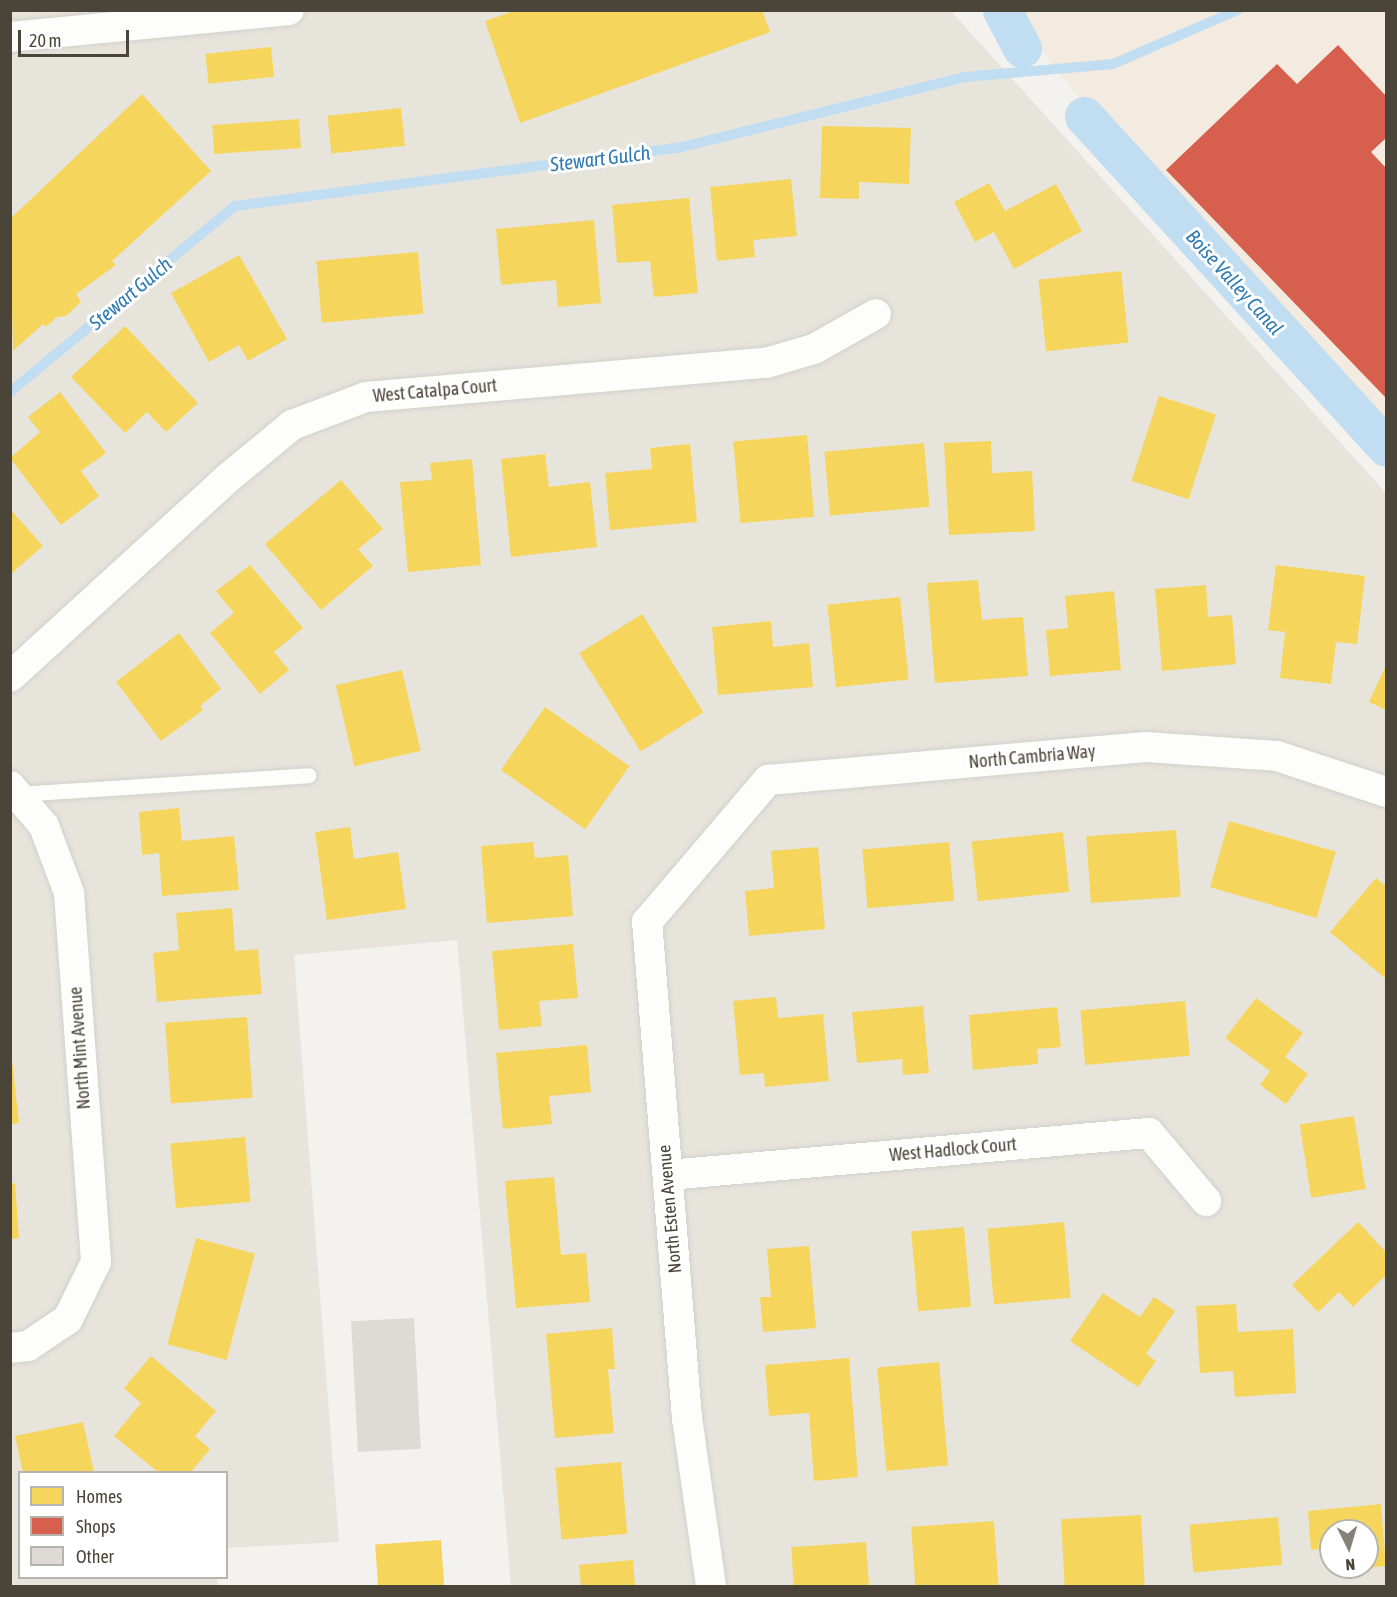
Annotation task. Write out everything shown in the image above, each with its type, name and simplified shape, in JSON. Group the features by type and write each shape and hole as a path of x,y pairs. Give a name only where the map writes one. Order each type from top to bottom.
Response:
{"street":[{"path":"10,37 289,10"},
{"name":"West Catalpa Court","path":"10,677 228,478 292,425 366,397 766,363 814,349 876,314"},
{"name":"North Cambria Way","path":"707,852 768,780 1146,747 1277,756 1386,792"},
{"name":"North Mint Avenue","path":"10,1348 28,1346 68,1319 96,1262 69,893 44,826 14,790"},
{"name":"North Esten Avenue","path":"707,852 647,922 687,1418 711,1587"},
{"name":"West Hadlock Court","path":"668,1175 1149,1133 1206,1201"}],"lane":[{"path":"14,790 308,775"}],"shaded area":[{"path":"11,11 951,11 1386,493 1386,1586 511,1586 457,940 294,955 339,1542 228,1548 228,1471 18,1471 18,1579 217,1579 218,1586 11,1586"},
{"path":"1013,11 1386,11 1386,431 1062,78"}],"building: Homes":[{"path":"517,10 762,10 770,32 520,123 485,21"},
{"path":"271,47 274,77 208,84 205,54"},
{"path":"142,94 211,171 112,261 116,265 76,294 81,302 66,316 57,317 46,327 43,324 13,351 10,219"},
{"path":"401,108 405,146 331,154 327,116"},
{"path":"299,119 301,148 214,154 212,125"},
{"path":"822,126 911,128 909,184 859,182 859,199 820,198"},
{"path":"791,179 797,236 753,240 755,257 717,261 710,187"},
{"path":"989,183 1005,211 1056,184 1082,231 1014,269 994,232 975,242 954,202"},
{"path":"689,198 698,293 654,297 650,261 617,263 612,205"},
{"path":"594,220 601,303 558,307 556,280 501,285 496,229"},
{"path":"418,252 423,314 322,323 316,261"},
{"path":"239,255 287,339 248,361 239,345 209,362 171,293"},
{"path":"1121,271 1129,343 1046,351 1038,280"},
{"path":"125,326 198,403 166,432 147,412 125,433 71,377"},
{"path":"60,392 106,453 81,471 99,496 61,525 10,458 40,432 28,417"},
{"path":"1159,396 1216,415 1189,499 1131,481"},
{"path":"807,435 814,517 740,523 733,441"},
{"path":"991,441 992,473 1032,471 1035,531 949,535 944,443"},
{"path":"924,443 930,507 830,515 824,452"},
{"path":"690,444 697,522 610,530 605,473 652,469 650,448"},
{"path":"545,454 549,487 590,482 597,547 511,557 501,459"},
{"path":"472,459 481,565 408,572 400,482 432,480 430,463"},
{"path":"341,480 383,529 358,549 373,566 321,610 265,544"},
{"path":"10,509 43,546 12,573 10,571"},
{"path":"250,565 303,628 274,652 289,670 260,694 210,633 234,613 216,591"},
{"path":"1276,565 1365,576 1357,644 1336,642 1331,684 1280,678 1285,632 1268,630"},
{"path":"978,580 982,620 1023,617 1028,676 935,683 927,583"},
{"path":"1206,585 1208,617 1232,615 1236,664 1162,671 1155,589"},
{"path":"1114,591 1121,670 1050,676 1046,630 1068,628 1065,596"},
{"path":"900,597 909,680 836,687 827,605"},
{"path":"642,614 703,712 641,752 579,653"},
{"path":"771,621 773,647 809,643 813,687 718,695 712,627"},
{"path":"179,633 221,689 200,706 203,710 161,741 116,682"},
{"path":"1386,665 1386,710 1369,702"},
{"path":"402,670 421,751 354,766 336,685"},
{"path":"545,707 629,766 585,829 501,770"},
{"path":"179,808 182,841 234,836 239,890 162,896 159,853 142,855 139,812"},
{"path":"1229,821 1336,852 1317,918 1210,887"},
{"path":"350,827 354,859 398,852 406,909 327,920 315,832"},
{"path":"1176,830 1181,897 1091,903 1086,836"},
{"path":"1063,832 1069,892 978,901 972,842"},
{"path":"533,842 535,858 568,855 573,916 487,923 481,846"},
{"path":"949,842 954,901 867,908 862,850"},
{"path":"818,847 825,929 749,936 745,891 774,888 771,851"},
{"path":"1376,878 1386,886 1386,979 1330,932"},
{"path":"232,908 235,951 258,949 262,994 157,1002 153,953 179,950 176,913"},
{"path":"573,944 578,998 539,1001 542,1026 499,1030 492,951"},
{"path":"776,997 778,1018 823,1014 829,1081 765,1087 764,1073 740,1075 733,1001"},
{"path":"1256,998 1303,1033 1285,1057 1308,1074 1286,1104 1260,1085 1270,1071 1225,1038"},
{"path":"1185,1001 1190,1056 1085,1065 1080,1010"},
{"path":"923,1006 929,1073 903,1075 902,1059 857,1063 852,1012"},
{"path":"1057,1007 1061,1047 1037,1049 1038,1064 973,1070 969,1015"},
{"path":"247,1017 253,1098 171,1104 165,1023"},
{"path":"10,1042 19,1123 10,1124"},
{"path":"587,1045 591,1092 549,1096 552,1124 503,1129 496,1053"},
{"path":"1354,1116 1366,1189 1311,1198 1300,1125"},
{"path":"245,1137 251,1202 176,1208 170,1144"},
{"path":"554,1177 561,1255 586,1253 590,1302 516,1308 505,1181"},
{"path":"15,1183 19,1238 10,1239 10,1184"},
{"path":"1064,1222 1071,1298 994,1304 987,1229"},
{"path":"1358,1222 1386,1252 1386,1275 1353,1307 1339,1292 1318,1312 1292,1285"},
{"path":"964,1227 971,1307 918,1311 911,1232"},
{"path":"196,1238 255,1254 226,1360 168,1344"},
{"path":"809,1246 816,1328 763,1332 760,1297 771,1297 767,1249"},
{"path":"1103,1293 1140,1317 1154,1297 1175,1311 1146,1354 1156,1361 1138,1387 1070,1341"},
{"path":"1236,1304 1238,1332 1293,1329 1296,1393 1235,1397 1233,1371 1200,1373 1196,1306"},
{"path":"612,1328 615,1369 608,1369 614,1433 555,1438 546,1334"},
{"path":"151,1356 216,1411 195,1436 210,1449 192,1471 157,1471 114,1436 141,1403 124,1388"},
{"path":"849,1358 858,1477 814,1481 809,1413 769,1416 765,1365"},
{"path":"939,1362 948,1466 886,1471 877,1367"},
{"path":"83,1422 94,1471 23,1471 15,1436"},
{"path":"621,1462 627,1534 562,1539 555,1468"},
{"path":"1381,1504 1386,1566 1379,1567 1379,1519 1319,1519 1319,1549 1311,1550 1308,1511"},
{"path":"1141,1515 1145,1586 1065,1586 1061,1519"},
{"path":"1278,1517 1282,1565 1194,1573 1189,1525"},
{"path":"994,1521 999,1586 915,1586 911,1527"},
{"path":"441,1540 444,1586 378,1586 375,1545"},
{"path":"866,1542 869,1586 794,1586 791,1547"},
{"path":"633,1560 635,1586 581,1586 579,1565"}],"building: Shops":[{"path":"1338,45 1386,96 1386,138 1371,152 1386,168 1386,398 1166,170 1277,64 1297,84"}],"building: Other":[{"path":"414,1318 421,1449 358,1452 351,1321"}],"waterway":[{"name":"Boise Valley Canal","path":"1002,10 1022,48"},
{"name":"Stewart Gulch","path":"10,392 235,206 678,148 965,77 1113,64 1238,10"},
{"name":"Boise Valley Canal","path":"1084,116 1386,447"}]}
